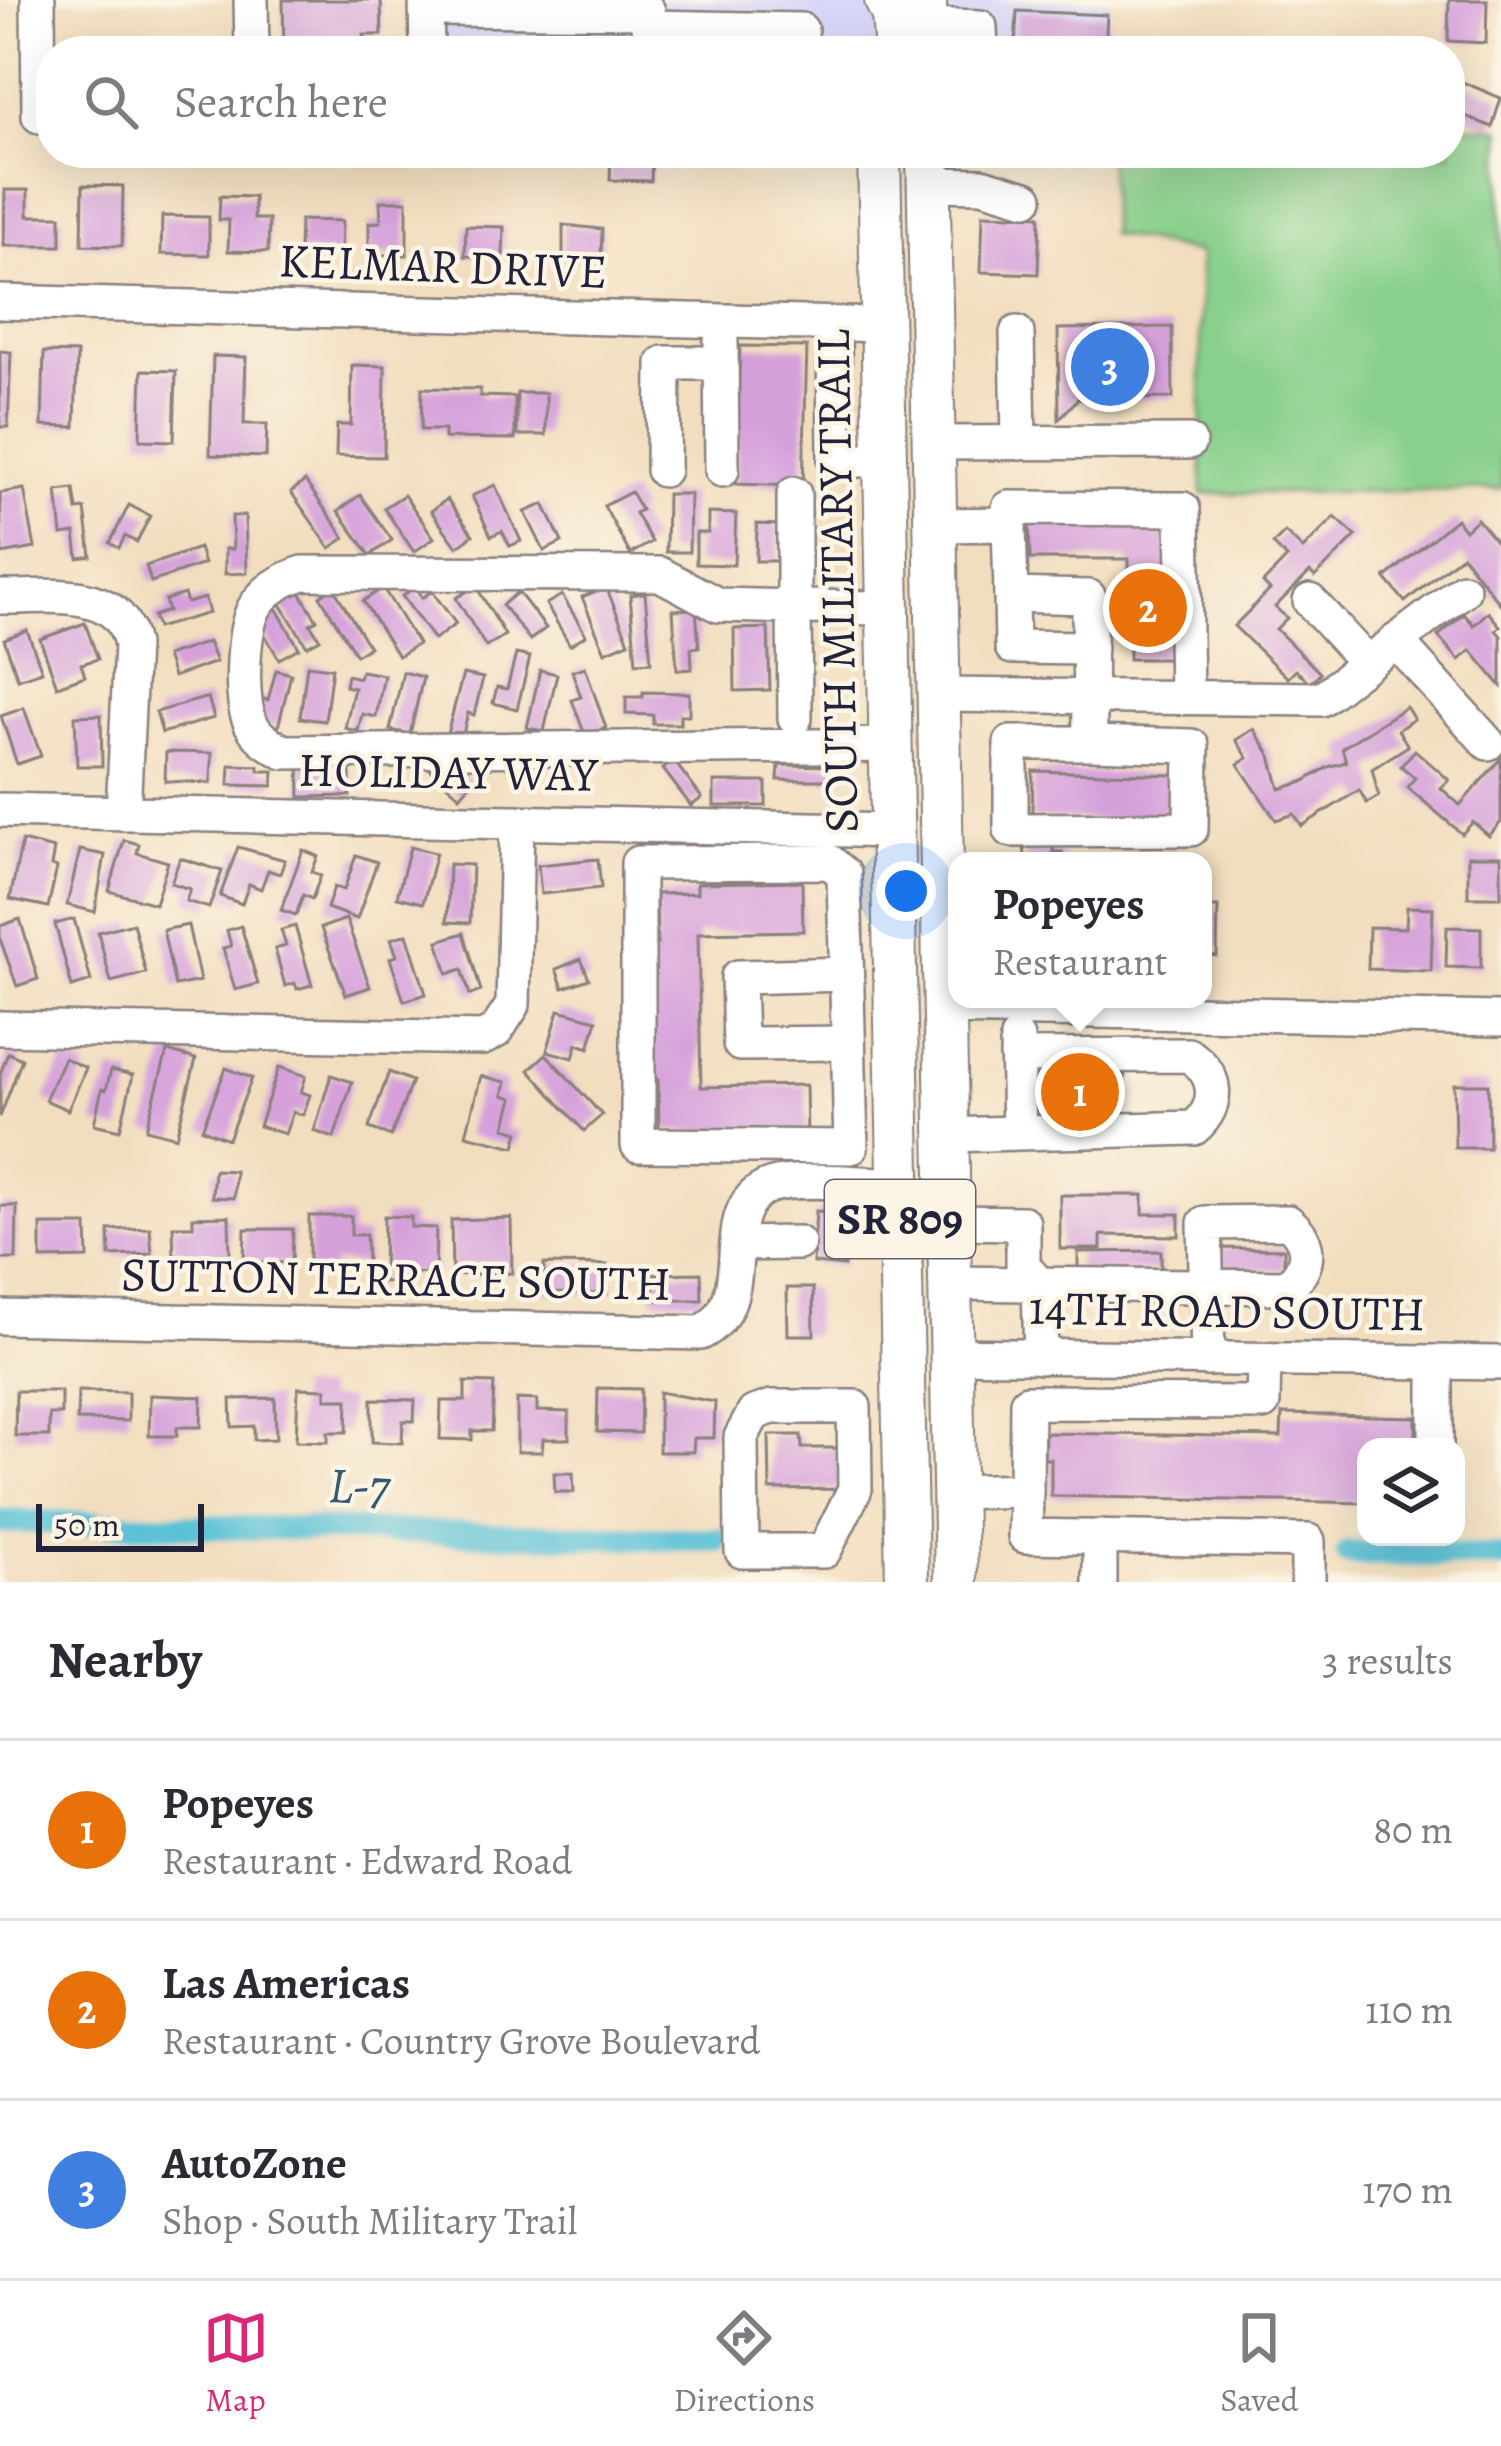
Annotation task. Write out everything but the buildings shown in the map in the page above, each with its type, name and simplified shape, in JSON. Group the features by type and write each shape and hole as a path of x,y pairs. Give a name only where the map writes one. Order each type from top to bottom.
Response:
{"main road":[{"path":"877,0 878,36"},
{"path":"886,0 893,15 918,32"},
{"name":"SOUTH MILITARY TRAIL","path":"880,168 907,1582"},
{"path":"898,168 901,259 907,271 932,288"},
{"name":"SOUTH MILITARY TRAIL","path":"929,168 956,1582"},
{"path":"883,325 902,340 913,360 917,581 940,632"},
{"path":"893,843 911,914 915,980 927,1000 944,1008"},
{"path":"897,1010 924,1038 927,1179 934,1206 949,1222"},
{"path":"902,1345 923,1370 928,1562 937,1582"}],"street":[{"path":"38,0 38,36"},
{"path":"251,0 252,36"},
{"path":"427,36 426,5 801,30 801,36"},
{"path":"918,32 980,27 980,36"},
{"path":"929,168 1026,198"},
{"name":"KELMAR DRIVE","path":"0,302 883,325"},
{"path":"721,322 722,470"},
{"path":"834,324 835,460 886,460"},
{"path":"1017,333 1019,443"},
{"path":"663,470 664,362 721,362"},
{"path":"834,376 884,375"},
{"path":"935,443 1189,442"},
{"path":"794,494 795,718"},
{"path":"1090,648 1012,647 1009,508 1184,509 1186,698"},
{"path":"937,525 1009,524"},
{"path":"889,608 718,605 660,574 303,573 284,579 257,602 249,618 244,700 256,732 284,752 892,745"},
{"path":"941,695 1321,699 1462,590"},
{"path":"1011,595 1089,597 1090,742"},
{"path":"0,597 94,600 109,605 129,629 123,813"},
{"path":"1310,601 1367,663"},
{"path":"1396,641 1488,742"},
{"path":"1011,742 1090,742 1192,746 1192,829 1012,830 1011,742"},
{"name":"HOLIDAY WAY","path":"0,810 517,822 893,843"},
{"path":"0,1028 483,1038 496,1030 514,1005 517,822"},
{"path":"850,1147 844,874 830,862 638,863 638,1145 850,1147 899,1165"},
{"path":"845,974 738,977 740,1044 847,1026 897,1010"},
{"path":"944,1008 1501,1019"},
{"path":"1016,1010 1018,1132"},
{"path":"947,1135 1194,1128 1214,1096 1208,1071 1188,1055 1017,1056"},
{"path":"807,1146 807,1183"},
{"name":"SUTTON TERRACE SOUTH","path":"0,1317 686,1335 715,1326 726,1314 744,1208 754,1196 782,1183 807,1183 899,1165"},
{"path":"949,1222 1023,1223 1023,1266 1039,1284 1041,1357"},
{"path":"950,1283 1039,1284 1207,1286 1286,1287 1306,1261 1303,1239 1288,1222 1204,1223 1207,1286 1208,1359"},
{"path":"738,1244 798,1243"},
{"name":"14TH ROAD SOUTH","path":"951,1355 1501,1363"},
{"path":"1264,1360 1263,1403 1027,1402 1025,1536 1308,1541 1308,1582"},
{"path":"1436,1362 1436,1438"},
{"path":"772,1407 854,1407 856,1463 855,1489 824,1550 742,1550 741,1437 754,1413 772,1407"},
{"path":"856,1463 904,1463"},
{"path":"954,1492 1026,1490"},
{"path":"1100,1538 1100,1582"}],"shaded area":[{"path":"431,0 1110,0 1108,36 432,36"}],"green space":[{"path":"1465,126 1501,129 1501,489 1202,494 1200,253 1110,234 1109,168 1465,168"}],"waterway":[{"name":"L-7","path":"0,1521 717,1540"},
{"name":"L-7","path":"1347,1553 1501,1557"}],"place":[{"name":"AutoZone","path":"1110,367"},
{"name":"Las Americas","path":"1148,608"},
{"name":"Popeyes","path":"1080,1092"}]}
